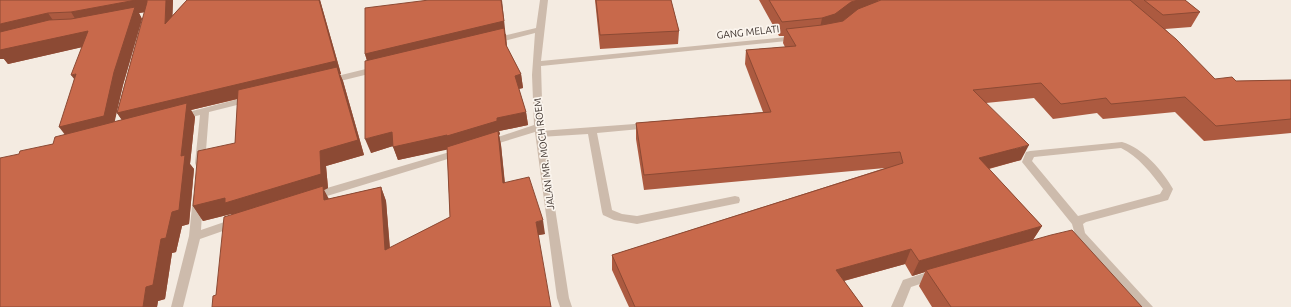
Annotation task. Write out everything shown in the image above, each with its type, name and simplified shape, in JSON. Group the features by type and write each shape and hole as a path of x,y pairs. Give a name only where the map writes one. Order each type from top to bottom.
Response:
{"street":[{"name":"JALAN MR. MOCH ROEM","path":"544,0 539,30 537,98 540,131 563,298 566,307"},
{"path":"484,43 539,30"},
{"name":"GANG MELATI","path":"538,64 803,38"},
{"path":"321,82 384,67"},
{"path":"169,120 259,97"},
{"path":"200,173 205,110"},
{"path":"305,199 540,131 592,130 660,125"},
{"path":"592,130 607,212 613,216 621,219 637,220 735,200"},
{"path":"1077,223 1082,219 1164,197 1167,194 1168,189 1132,150 1122,145 1030,154 1028,162 1077,223 1076,235 1147,307"},
{"path":"177,307 195,236 198,189"},
{"path":"195,236 246,218"},
{"path":"897,307 907,283 945,272"}],"building":[{"path":"0,0 136,0 71,12 48,13 0,24"},
{"path":"147,0 166,0 165,24 187,0 319,0 336,61 117,113"},
{"path":"429,0 501,0 504,21 365,54 365,8"},
{"path":"596,0 671,0 679,31 600,35"},
{"path":"769,0 858,0 851,2 835,14 822,18 782,22"},
{"path":"881,0 1130,0 1176,39 1215,79 1232,77 1236,81 1291,80 1291,119 1216,126 1185,97 1111,104 1106,98 1061,104 1041,83 973,90 1029,145 979,158 1042,226 919,261 911,249 836,270 863,307 635,307 612,255 903,163 900,152 644,175 636,123 771,112 746,50 796,46 786,29 843,21 858,9"},
{"path":"1144,0 1185,0 1200,12 1163,15"},
{"path":"135,7 114,72 104,116 59,127 76,74 71,75 88,31 0,50 0,32 49,20 71,19"},
{"path":"504,28 506,45 521,74 515,76 526,112 497,118 497,121 447,136 393,147 392,132 365,139 365,61"},
{"path":"337,67 358,140 320,151 321,174 225,203 225,198 193,206 198,151 235,143 238,90"},
{"path":"187,103 181,156 185,155 179,210 172,212 166,238 161,239 153,285 146,287 143,307 0,307 0,158 19,154 20,151 53,144 55,137"},
{"path":"498,131 503,183 529,177 543,220 536,222 551,307 212,307 213,296 216,295 224,217 323,186 324,200 381,187 385,250 450,217 447,147"},
{"path":"1072,230 1142,307 951,307 926,270 1051,235"}]}
